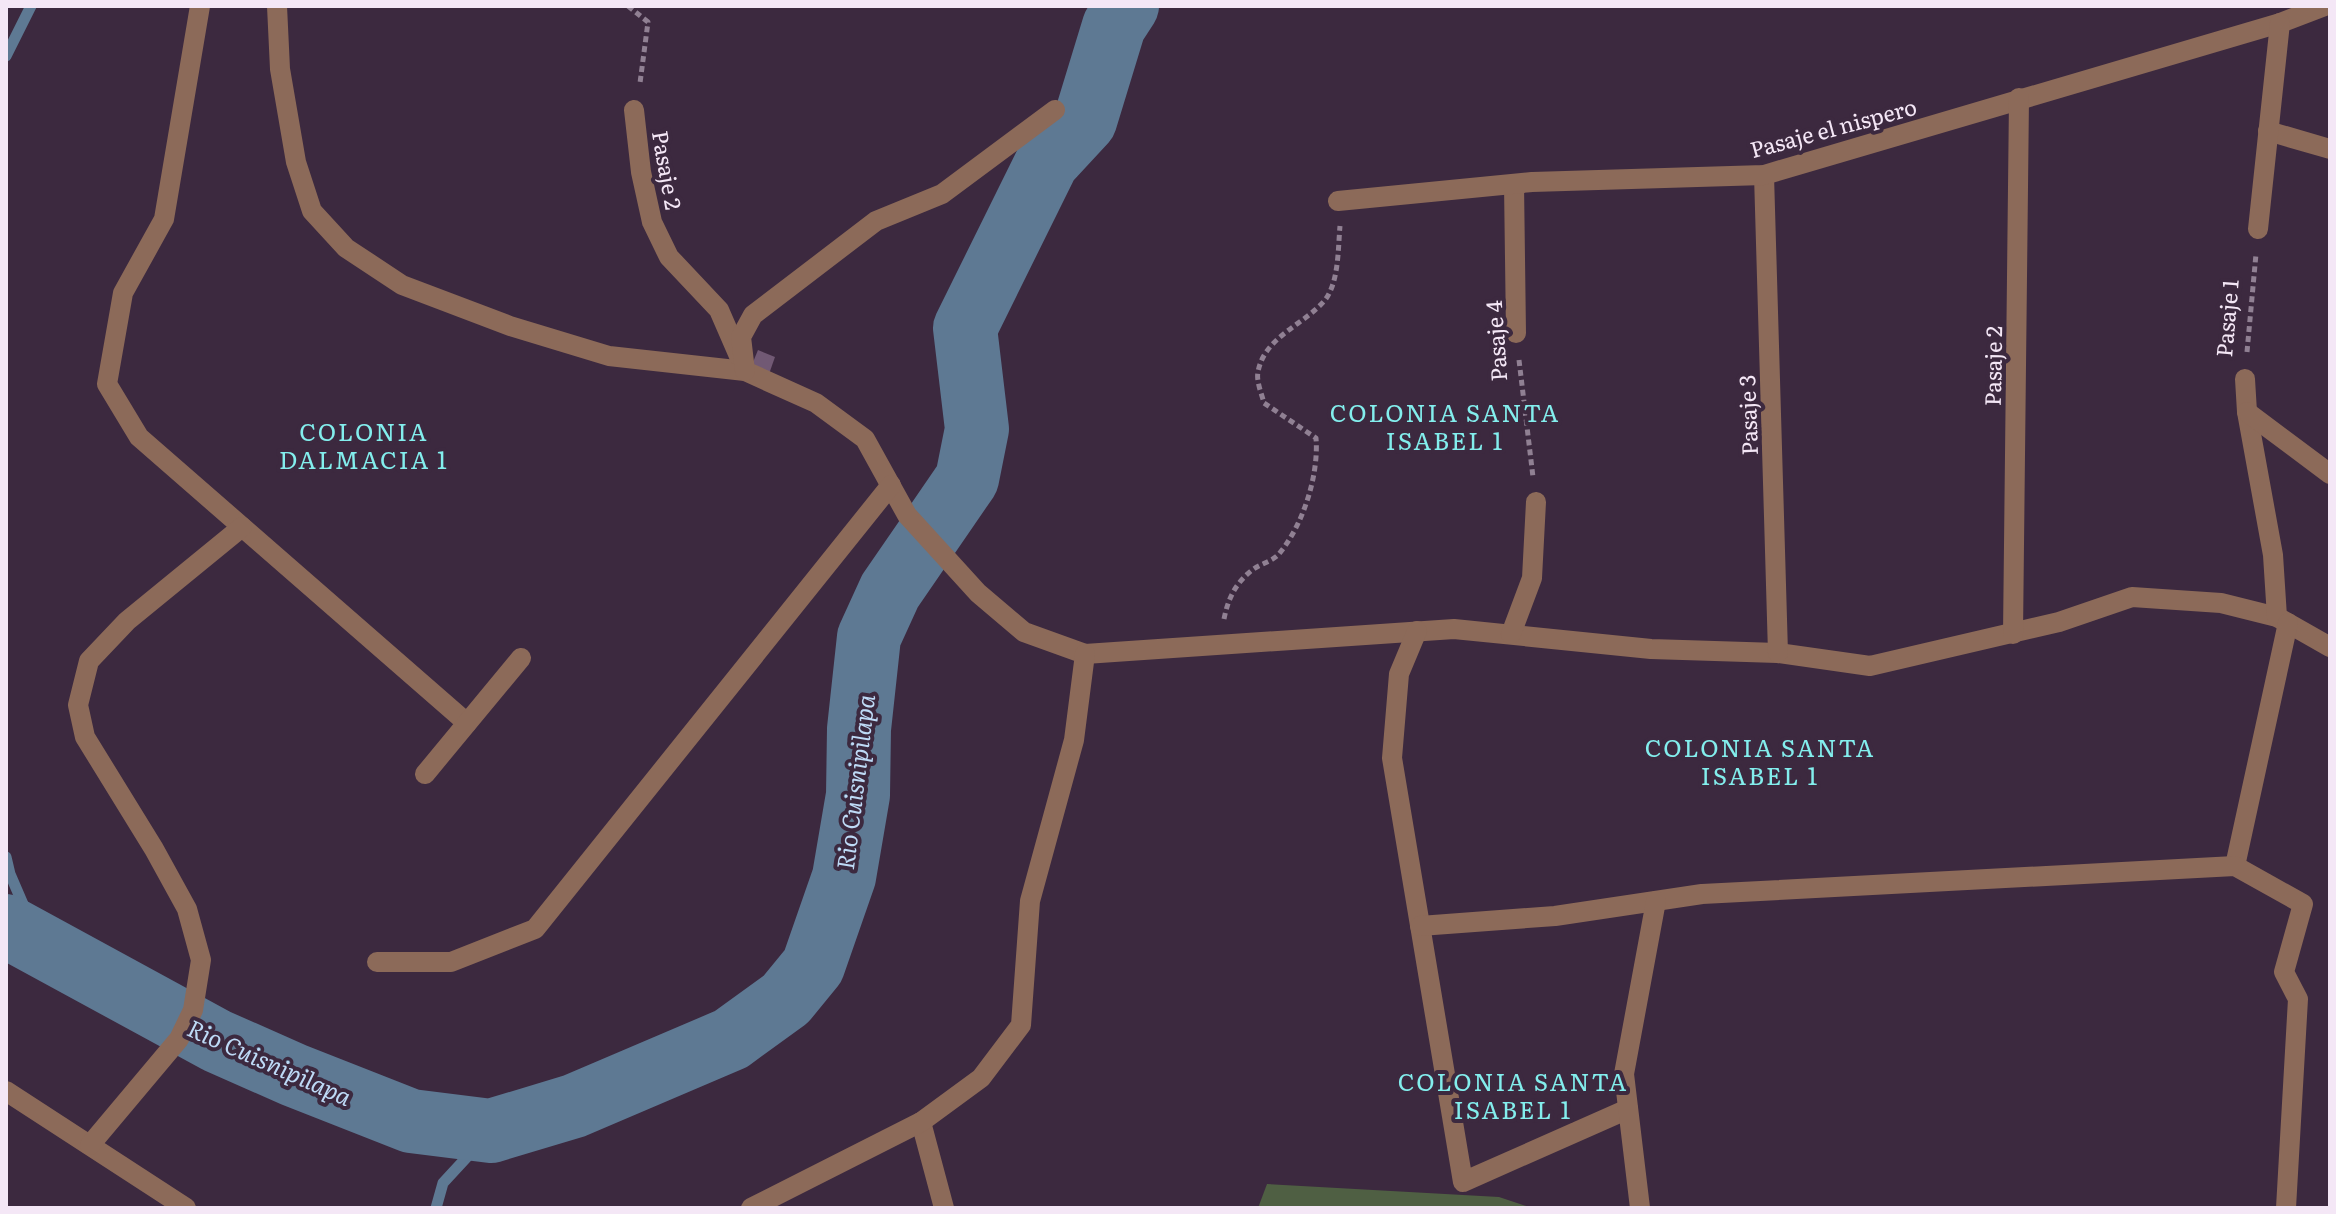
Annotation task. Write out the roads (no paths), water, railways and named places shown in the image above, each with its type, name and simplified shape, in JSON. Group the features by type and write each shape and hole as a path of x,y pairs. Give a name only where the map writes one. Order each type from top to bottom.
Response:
{"street":[{"path":"200,6 164,219 123,293 107,384 139,437 467,723"},
{"path":"277,6 280,69 296,162 312,211 346,248 402,285 510,326 609,356 745,371 816,403 865,439 907,515 978,593 1024,632 1085,654 1454,629 1651,649 1778,653 1870,666 2013,634 2132,597 2221,603 2282,620 2330,647"},
{"name":"Pasaje el nispero","path":"1338,201 1514,184 1764,175 2280,23 2325,6"},
{"path":"2258,229 2280,23"},
{"name":"Pasaje 2","path":"2013,634 2019,98"},
{"name":"Pasaje 2","path":"634,110 641,172 652,222 669,257 719,310 745,371"},
{"path":"745,371 741,337 753,315 876,221 942,194 1055,110"},
{"path":"2268,131 2330,149"},
{"name":"Pasaje 3","path":"1764,175 1778,653"},
{"name":"Pasaje 4","path":"1514,184 1516,333"},
{"name":"Pasaje 1","path":"2235,866 2282,620 2247,412 2245,379"},
{"path":"2247,412 2330,474"},
{"path":"377,962 451,962 535,929 891,485"},
{"path":"1511,634 1532,578 1536,502"},
{"path":"90,1145 179,1039 193,1010 201,960 187,909 85,737 78,705 89,661 127,621 242,527"},
{"path":"1417,631 1399,674 1392,758 1463,1182 1628,1109"},
{"path":"751,1208 921,1122 981,1078 1021,1025 1030,901 1074,740 1085,654"},
{"path":"425,774 521,658"},
{"path":"1420,926 1555,916 1702,894 2235,866 2303,904 2284,972 2298,999 2286,1208"},
{"path":"1640,1208 1624,1074 1656,901"},
{"path":"6,1091 186,1208"},
{"path":"921,1122 944,1208"}],"waterway":[{"path":"6,56 31,6"},
{"name":"Rio Cuisnipilapa","path":"6,926 217,1041 294,1075 411,1121 491,1131 574,1106 731,1039 786,999 813,966 844,877 858,795 859,729 869,637 890,591 967,479 977,429 965,328 1047,162 1085,121 1114,26 1127,6"},
{"path":"6,857 10,874 41,946"},
{"path":"436,1208 443,1183 491,1131"}],"district":[{"name":"COLONIA SANTA ISABEL 1","path":"1445,425"},
{"name":"COLONIA DALMACIA 1","path":"364,444"},
{"name":"COLONIA SANTA ISABEL 1","path":"1760,760"},
{"name":"COLONIA SANTA ISABEL 1","path":"1513,1094"}]}
